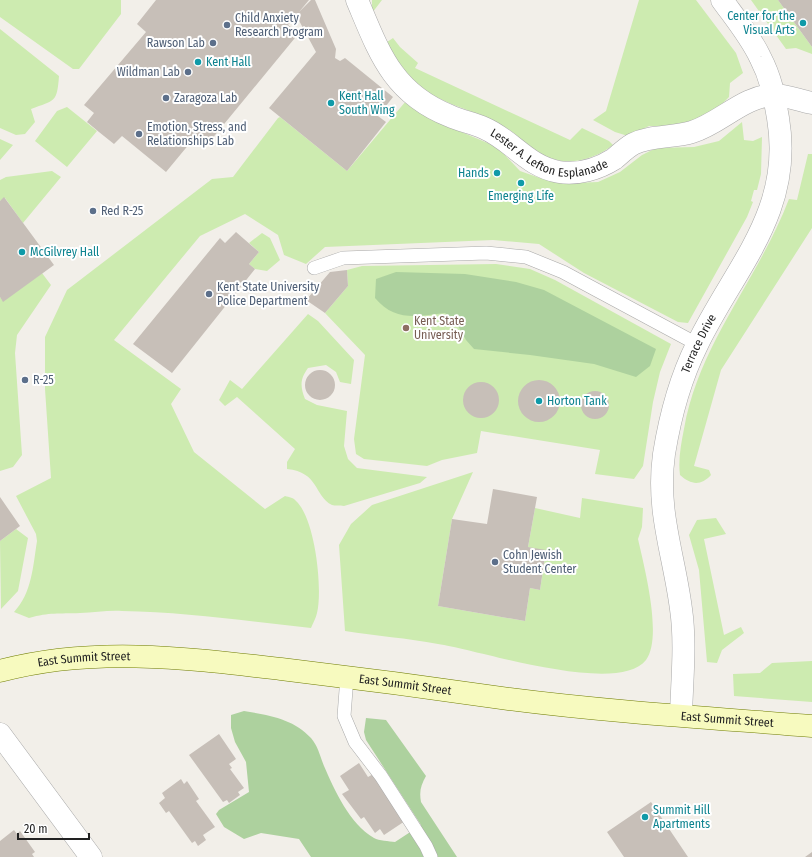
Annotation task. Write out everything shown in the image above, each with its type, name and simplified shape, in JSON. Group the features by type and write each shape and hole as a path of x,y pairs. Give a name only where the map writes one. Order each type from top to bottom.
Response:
{"main road":[{"name":"East Summit Street","path":"0,671 40,662 76,658 144,656 210,661 346,676 582,708 812,726"}],"street":[{"name":"Lester A. Lefton Esplanade","path":"357,0 376,48 384,63 395,77 413,95 450,116 489,130 503,139 526,159 548,169 560,172 579,172 591,169 604,164 639,142 691,132 711,125 754,98 775,95 812,103"},
{"name":"Terrace Drive","path":"681,715 683,638 681,610 662,510 664,455 675,404 685,373 697,344 758,238 769,213 777,188 780,170 781,131 775,95 756,48 722,0"},
{"path":"0,734 91,857"}],"lane":[{"path":"314,268 343,258 486,253 526,257 563,272 697,344"},
{"path":"346,676 344,716 355,742 381,776 426,846 431,857"}],"green space":[{"path":"0,0 121,0 121,14 79,69 73,69 0,17"},
{"path":"372,0 382,0 372,13"},
{"path":"639,0 696,0 736,53 743,73 730,83 729,97 714,112 672,128 663,126 649,126 628,136 615,132 593,120 606,111"},
{"path":"751,0 778,0 812,47 812,54 796,48 786,49"},
{"path":"0,29 59,76 56,96 50,102 31,109 35,122 25,134 16,135 0,128"},
{"path":"393,38 400,47 418,63 415,68 570,140 582,128 609,141 613,145 589,158 576,161 562,161 543,155 499,124 486,117 432,95 420,87 402,70 384,44"},
{"path":"406,101 433,120 490,144 501,151 520,171 540,178 575,183 598,182 620,172 642,155 656,148 694,147 719,141 742,122 744,140 753,141 762,137 761,174 757,190 754,190 751,201 753,202 747,217 688,323 678,322 584,273 539,244 493,240 325,247 306,264 284,255 278,235 245,214 200,236 114,340 181,389 171,404 194,452 265,509 285,496 294,499 303,510 313,538 318,571 319,602 317,615 311,628 169,613 112,611 54,614 29,618 14,612 25,596 31,579 37,541 36,534 16,496 51,478 45,389 45,337 67,290 212,179 233,177 278,118 280,117 347,171"},
{"path":"67,107 97,131 67,167 35,141 57,111"},
{"path":"0,139 13,145 0,160"},
{"path":"808,154 812,154 812,228 721,370 694,466 709,470 711,475 707,479 700,482 696,483 688,481 680,475 680,452 692,398 702,368 730,312 762,257 789,199 797,200"},
{"path":"52,171 61,177 23,223 5,198 0,201 0,180 6,177"},
{"path":"262,233 270,238 280,260 267,271 255,269 249,264 259,252 249,243"},
{"path":"496,264 530,269 555,280 671,344 660,372 653,402 643,466 634,479 595,474 600,450 481,431 477,453 442,460 427,466 364,459 356,454 354,439 365,355 325,313 348,286 347,270 362,266"},
{"path":"396,272 465,274 516,282 544,290 656,349 650,366 636,377 594,364 474,349 466,340 457,324 445,313 407,316 390,311 383,306 375,298 376,279"},
{"path":"42,273 51,285 17,335 15,353 22,455 13,467 0,471 0,297 3,301"},
{"path":"308,314 318,321 354,360 351,384 340,382 336,372 326,365 308,368 302,379 302,390 305,399 317,405 347,411 344,446 348,459 357,468 427,477 420,483 344,506 332,505 326,501 311,479 297,471 287,469 287,462 295,449 237,397 225,406 219,400 230,380 242,389"},
{"path":"473,472 452,519 438,606 525,621 530,588 540,590 546,551 528,547 535,508 580,518 582,498 643,508 642,527 638,539 648,583 653,619 651,649 646,660 631,670 607,674 579,672 547,668 426,642 345,631 339,545 351,524 372,505"},
{"path":"716,518 726,534 704,539 724,635 741,627 744,633 722,650 717,663 707,662 699,570 689,535 697,520"},
{"path":"16,529 28,538 18,591 1,609 0,541"},
{"path":"812,661 812,702 734,696 733,674 760,673 772,663"},
{"path":"244,711 263,714 289,722 297,726 311,738 319,751 324,766 338,796 357,824 365,832 376,839 395,842 421,825 366,740 364,732 366,718 386,720 426,776 421,788 421,802 457,857 311,857 299,839 261,833 244,839 224,827 216,814 219,810 249,792 246,762 235,742 231,728 231,715"}],"building":[{"name":"Kent Hall","path":"156,0 309,0 299,12 311,0 315,0 336,49 335,58 340,61 345,58 393,97 378,116 386,122 347,171 269,108 316,52 296,15 288,25 299,33 206,146 195,137 166,172 122,136 114,144 99,132 87,122 94,113 84,105 146,32 137,24"},
{"name":"Center for the Visual Arts","path":"778,0 812,0 812,47"},
{"name":"McGilvrey Hall","path":"4,197 54,265 3,302 0,297 0,201"},
{"path":"236,232 259,252 249,264 255,269 172,373 133,344 220,238 225,243"},
{"path":"347,270 348,286 325,313 306,300 330,272"},
{"path":"320,370 331,374 335,385 331,396 320,400 309,396 305,385 309,374"},
{"name":"Horton Tank","path":"535,380 543,380 551,383 557,389 560,401 557,413 551,419 543,422 535,422 527,419 521,413 518,405 518,397 521,389 527,383"},
{"path":"485,382 494,387 498,393 498,407 494,413 485,418 477,418 468,413 464,407 463,396 468,387 474,383"},
{"path":"595,391 605,395 609,405 605,415 595,419 585,415 581,405 585,395"},
{"name":"Cohn Jewish Student Center","path":"493,489 537,497 528,547 546,550 540,590 530,588 525,621 438,606 452,519 487,524"},
{"path":"0,497 20,526 0,541"},
{"path":"219,734 236,759 229,764 232,768 230,769 244,788 238,792 240,795 229,803 227,800 223,802 189,755"},
{"path":"359,763 368,777 375,773 405,821 384,835 380,829 375,833 364,817 361,819 342,794 349,790 340,776"},
{"path":"181,779 184,784 187,781 199,799 196,801 215,827 203,835 206,840 198,846 195,841 192,843 169,811 166,813 159,803 165,798 162,793"},
{"name":"Summit Hill Apartments","path":"651,802 688,857 624,857 607,832"},
{"path":"14,830 17,834 20,831 35,852 32,854 34,857 0,857 0,841"},
{"path":"812,852 812,857 805,857"}],"place":[{"name":"Center for the Visual Arts","path":"803,23"},
{"name":"Child Anxiety Research Program","path":"227,25"},
{"name":"Rawson Lab","path":"213,43"},
{"name":"Kent Hall","path":"198,62"},
{"name":"Wildman Lab","path":"188,72"},
{"name":"Zaragoza Lab","path":"166,98"},
{"name":"Kent Hall South Wing","path":"331,103"},
{"name":"Emotion, Stress, and Relationships Lab","path":"139,134"},
{"name":"Hands","path":"497,173"},
{"name":"Emerging Life","path":"521,183"},
{"name":"Red R-25","path":"93,211"},
{"name":"McGilvrey Hall","path":"22,252"},
{"name":"Kent State University Police Department","path":"209,294"},
{"name":"Kent State University","path":"406,328"},
{"name":"R-25","path":"25,380"},
{"name":"Horton Tank","path":"539,401"},
{"name":"Cohn Jewish Student Center","path":"495,562"},
{"name":"Summit Hill Apartments","path":"645,817"}]}
